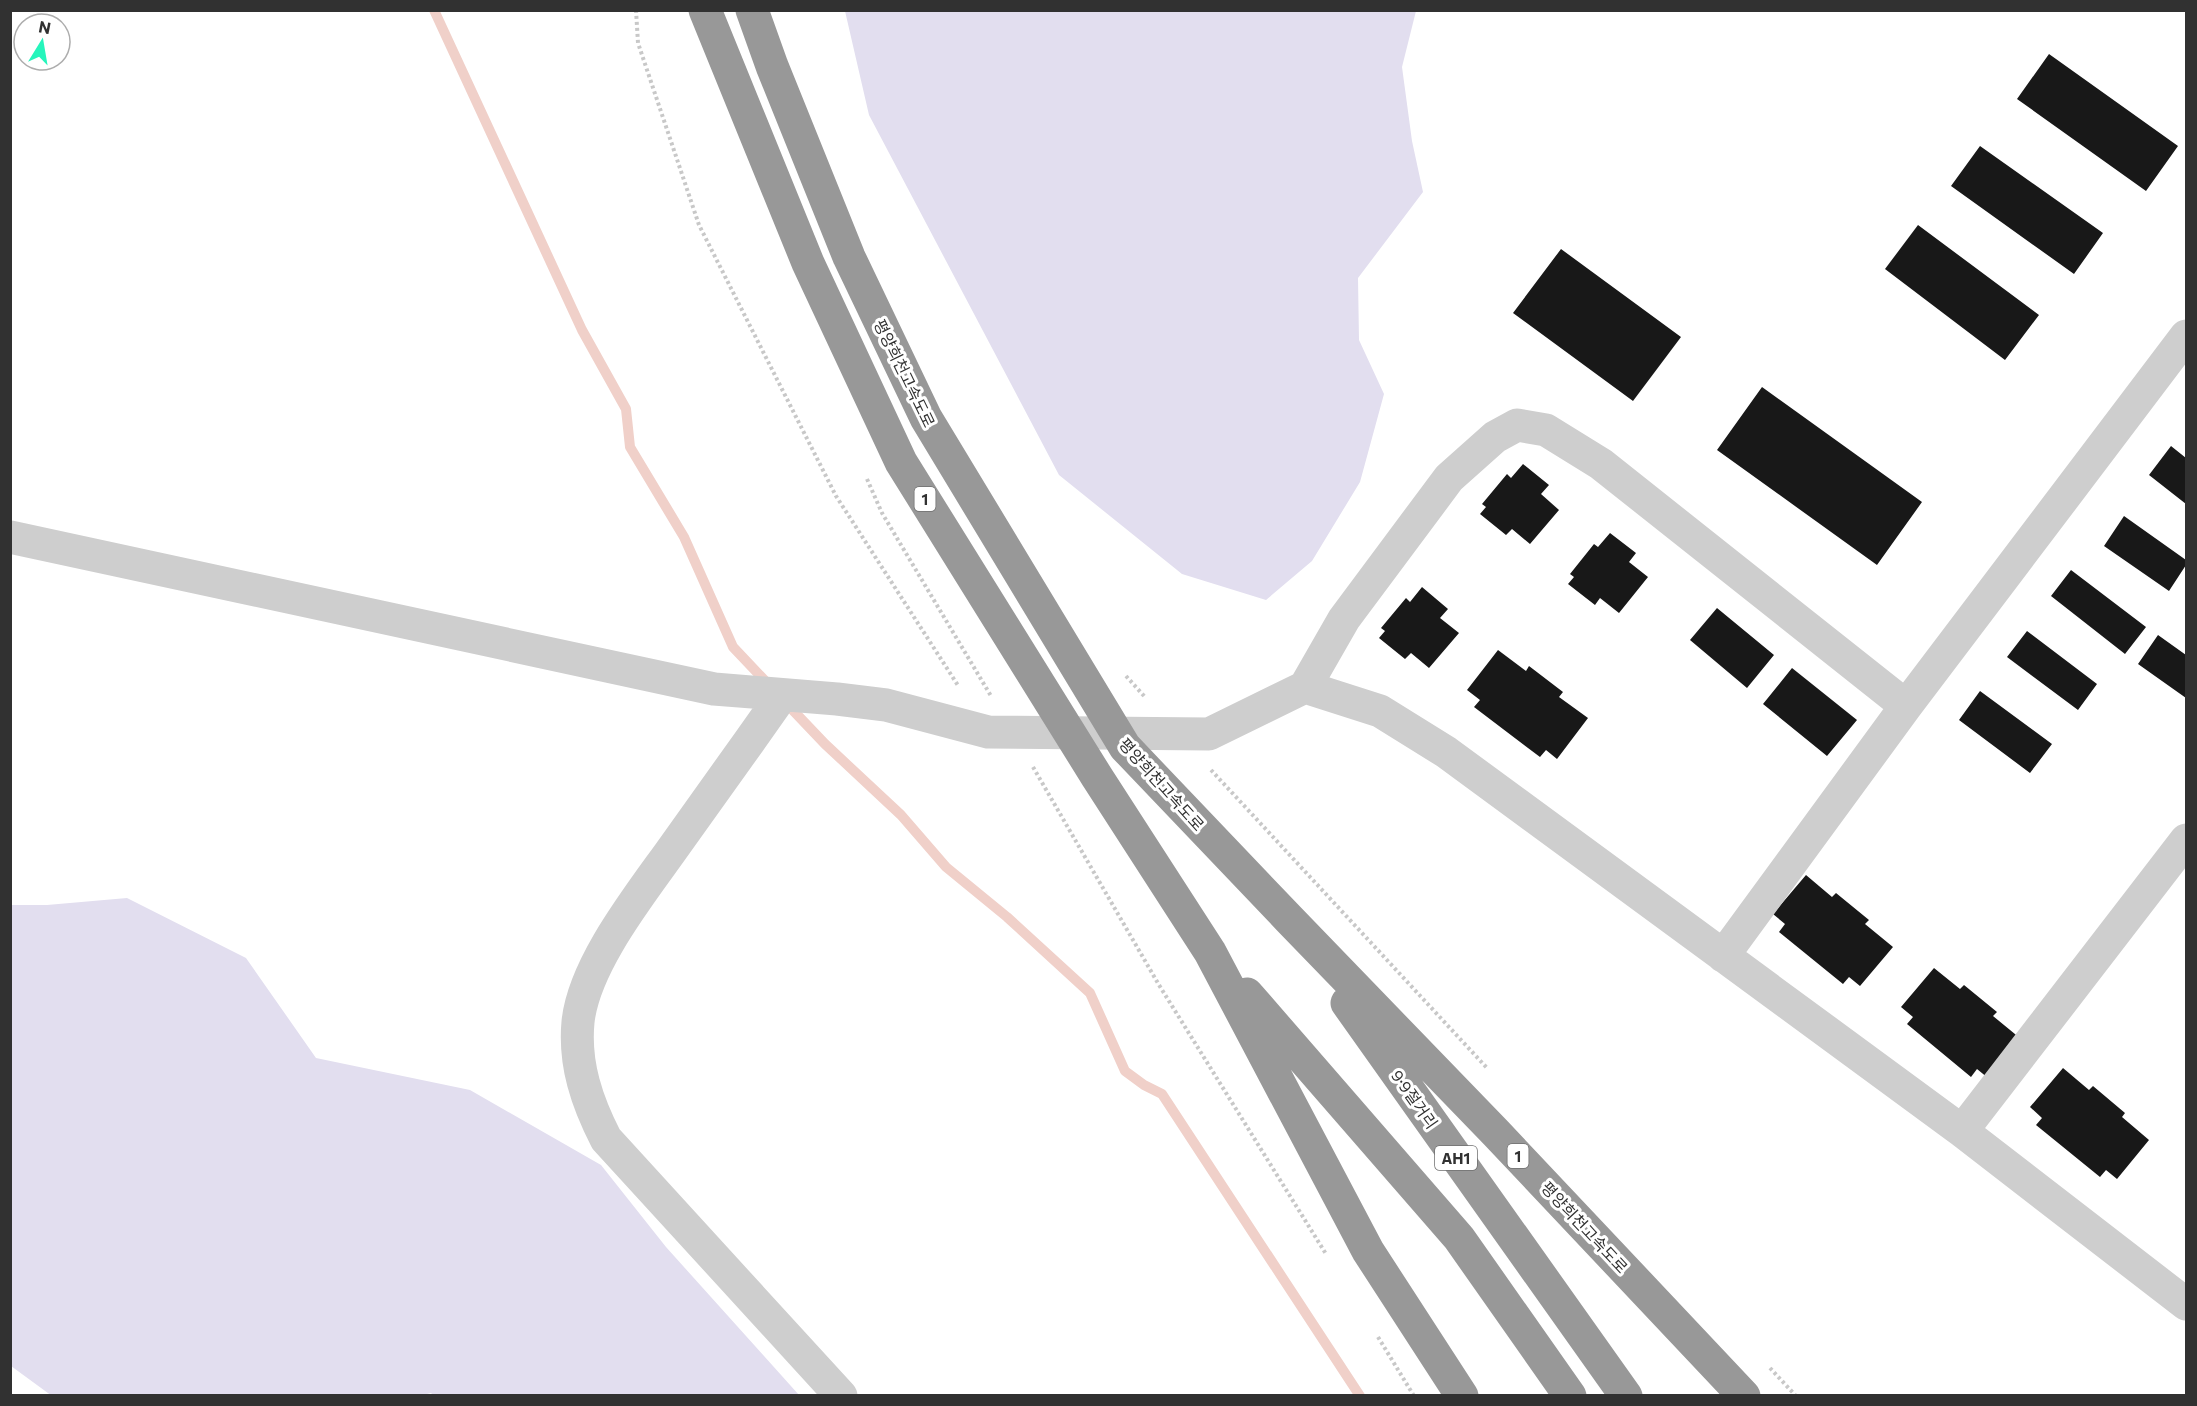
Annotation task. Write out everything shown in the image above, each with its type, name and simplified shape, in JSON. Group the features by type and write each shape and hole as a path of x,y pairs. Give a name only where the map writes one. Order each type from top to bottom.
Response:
{"highway":[{"name":"1","path":"705,10 808,263 901,462 1069,733 1210,952 1368,1251 1462,1395"},
{"name":"평양희천고속도로","path":"753,10 772,66 849,257 926,418 1125,747 1289,920 1497,1133 1744,1395"},
{"name":"9·9절거리","path":"1289,920 1626,1395"},
{"path":"1210,952 1459,1238 1570,1395"}],"street":[{"path":"1723,956 1906,706 2187,336"},
{"path":"10,537 714,689 886,705 988,732 1209,734 1305,687 1344,620 1449,478 1495,437 1518,425 1546,430 1601,464 1906,706"},
{"path":"1305,687 1380,711 1446,752 1962,1131 2187,1304"},
{"path":"782,696 611,936 586,989 578,1020 578,1064 593,1113 606,1139 841,1395"},
{"path":"1962,1131 2187,840"}],"path":[{"path":"636,10 638,44 699,225 836,496 988,732"}],"shaded area":[{"path":"845,11 1416,11 1402,67 1412,141 1423,192 1358,278 1359,340 1384,394 1360,482 1312,561 1266,600 1182,574 1059,475 869,115"},
{"path":"127,898 246,958 316,1058 470,1090 601,1165 666,1247 799,1395 434,1396 431,1393 419,1396 52,1396 11,1366 11,905 47,905"}],"building":[{"path":"2049,54 2178,146 2146,191 2017,99"},
{"path":"1980,146 2103,233 2074,274 1951,186"},
{"path":"1918,225 2039,315 2005,360 1885,269"},
{"path":"1561,249 1681,337 1633,401 1513,313"},
{"path":"1762,387 1922,502 1877,565 1717,450"},
{"path":"2171,446 2186,458 2186,504 2149,475"},
{"path":"1523,464 1549,485 1541,494 1559,510 1530,544 1512,529 1506,535 1480,514 1486,507 1482,504 1507,474 1511,478"},
{"path":"2124,516 2186,560 2186,565 2169,591 2104,546"},
{"path":"1610,533 1636,553 1629,562 1648,577 1619,613 1600,598 1595,605 1568,584 1574,577 1570,574 1594,544 1598,547"},
{"path":"2071,570 2146,627 2125,654 2051,596"},
{"path":"1422,587 1448,609 1440,618 1459,633 1429,668 1411,653 1405,659 1379,638 1385,631 1381,628 1406,598 1410,602"},
{"path":"1717,608 1774,655 1747,688 1690,640"},
{"path":"2027,631 2097,684 2078,710 2007,657"},
{"path":"2158,635 2186,655 2186,698 2138,664"},
{"path":"1498,650 1526,671 1529,666 1563,692 1559,697 1588,718 1557,759 1546,750 1540,757 1474,707 1480,700 1467,690"},
{"path":"1792,668 1857,720 1827,756 1763,704"},
{"path":"1980,691 2052,744 2030,773 1959,720"},
{"path":"1806,875 1832,897 1836,893 1869,920 1865,924 1893,947 1860,986 1849,977 1843,984 1779,932 1785,924 1773,914"},
{"path":"1934,968 1960,989 1964,985 1997,1012 1993,1016 2021,1039 1988,1078 1977,1069 1971,1077 1907,1024 1913,1017 1901,1007"},
{"path":"2063,1068 2089,1090 2093,1086 2125,1113 2122,1117 2149,1140 2117,1179 2106,1170 2100,1177 2036,1125 2042,1118 2030,1107"}],"waterway":[{"path":"434,10 582,330 626,409 630,447 684,537 733,647 769,685"},
{"path":"786,703 825,744 901,815 946,867 1007,917 1090,993 1125,1071 1144,1085 1162,1094 1360,1396"}]}
